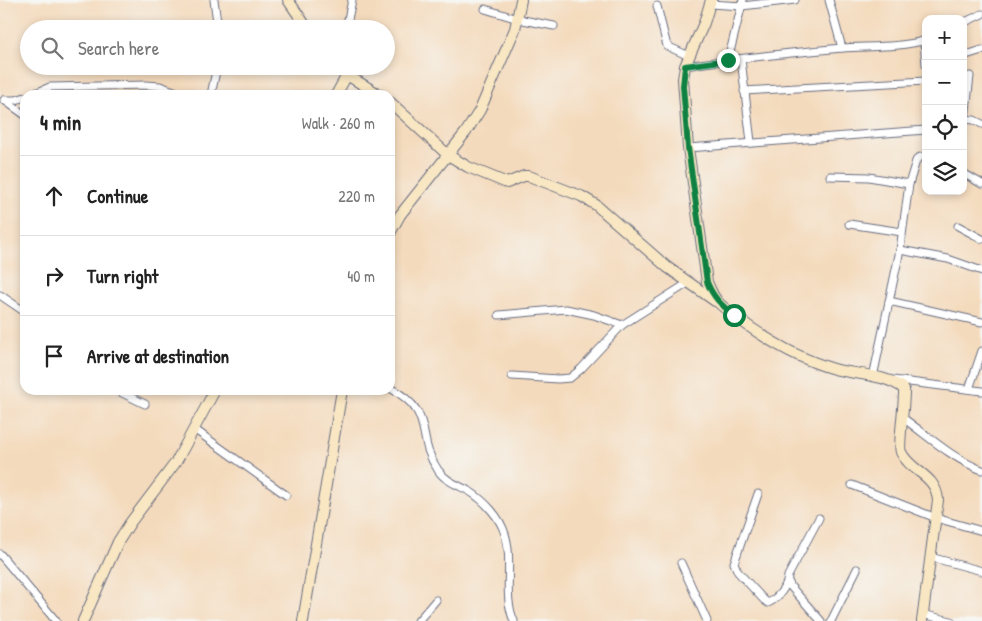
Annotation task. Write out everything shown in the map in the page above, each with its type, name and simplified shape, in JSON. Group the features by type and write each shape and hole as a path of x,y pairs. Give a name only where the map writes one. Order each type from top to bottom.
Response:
{"street":[{"path":"214,0 217,20"},
{"path":"288,0 302,20"},
{"path":"348,20 352,0"},
{"path":"395,224 400,215 466,132 480,110 511,41 518,19 521,0"},
{"path":"718,303 707,282 688,148 683,86 685,66 704,23 710,2 743,3 795,0"},
{"path":"829,0 842,48"},
{"path":"728,60 743,3"},
{"path":"657,6 667,46 690,56"},
{"path":"484,10 554,26"},
{"path":"967,21 982,14"},
{"path":"685,66 842,48 922,42"},
{"path":"967,55 982,50"},
{"path":"741,59 751,142"},
{"path":"212,90 215,75"},
{"path":"337,90 340,75"},
{"path":"350,75 372,90"},
{"path":"966,105 970,76"},
{"path":"744,91 922,81"},
{"path":"43,90 50,87 146,85 160,86 171,90"},
{"path":"2,100 10,101 20,98"},
{"path":"2,100 20,112"},
{"path":"395,107 448,155 459,162 503,182 510,182 524,176 529,176 590,200 688,283 750,327 794,353 834,369 893,382 904,389 900,449 905,459 934,484 938,491 922,617 951,621"},
{"path":"967,119 982,124"},
{"path":"688,148 922,130"},
{"path":"878,378 900,250 909,184 916,161 922,156"},
{"path":"830,176 869,177 909,184"},
{"path":"967,176 982,184"},
{"path":"849,224 902,232"},
{"path":"958,226 982,239"},
{"path":"900,250 948,259 982,271"},
{"path":"512,376 570,378 622,326 688,283"},
{"path":"0,295 20,309"},
{"path":"890,301 982,322"},
{"path":"498,315 566,309 594,315 622,326"},
{"path":"969,389 982,350"},
{"path":"878,378 982,391"},
{"path":"395,391 410,401 420,414 430,453 441,475 479,498 502,525 506,536 509,601 514,621"},
{"path":"126,395 145,404"},
{"path":"83,621 118,542 176,462 212,395"},
{"path":"303,621 341,395"},
{"path":"903,418 954,456 982,470"},
{"path":"194,429 286,495"},
{"path":"852,485 936,518 982,531"},
{"path":"758,494 735,558 735,567 768,603 776,598 788,581 788,576 819,518"},
{"path":"0,554 56,621"},
{"path":"930,557 982,571"},
{"path":"681,563 707,621"},
{"path":"831,621 857,569"},
{"path":"788,581 821,621"},
{"path":"418,621 436,600"}],"route":[{"path":"728,60 685,66 683,86 688,148 707,282 718,303 734,315"}]}
